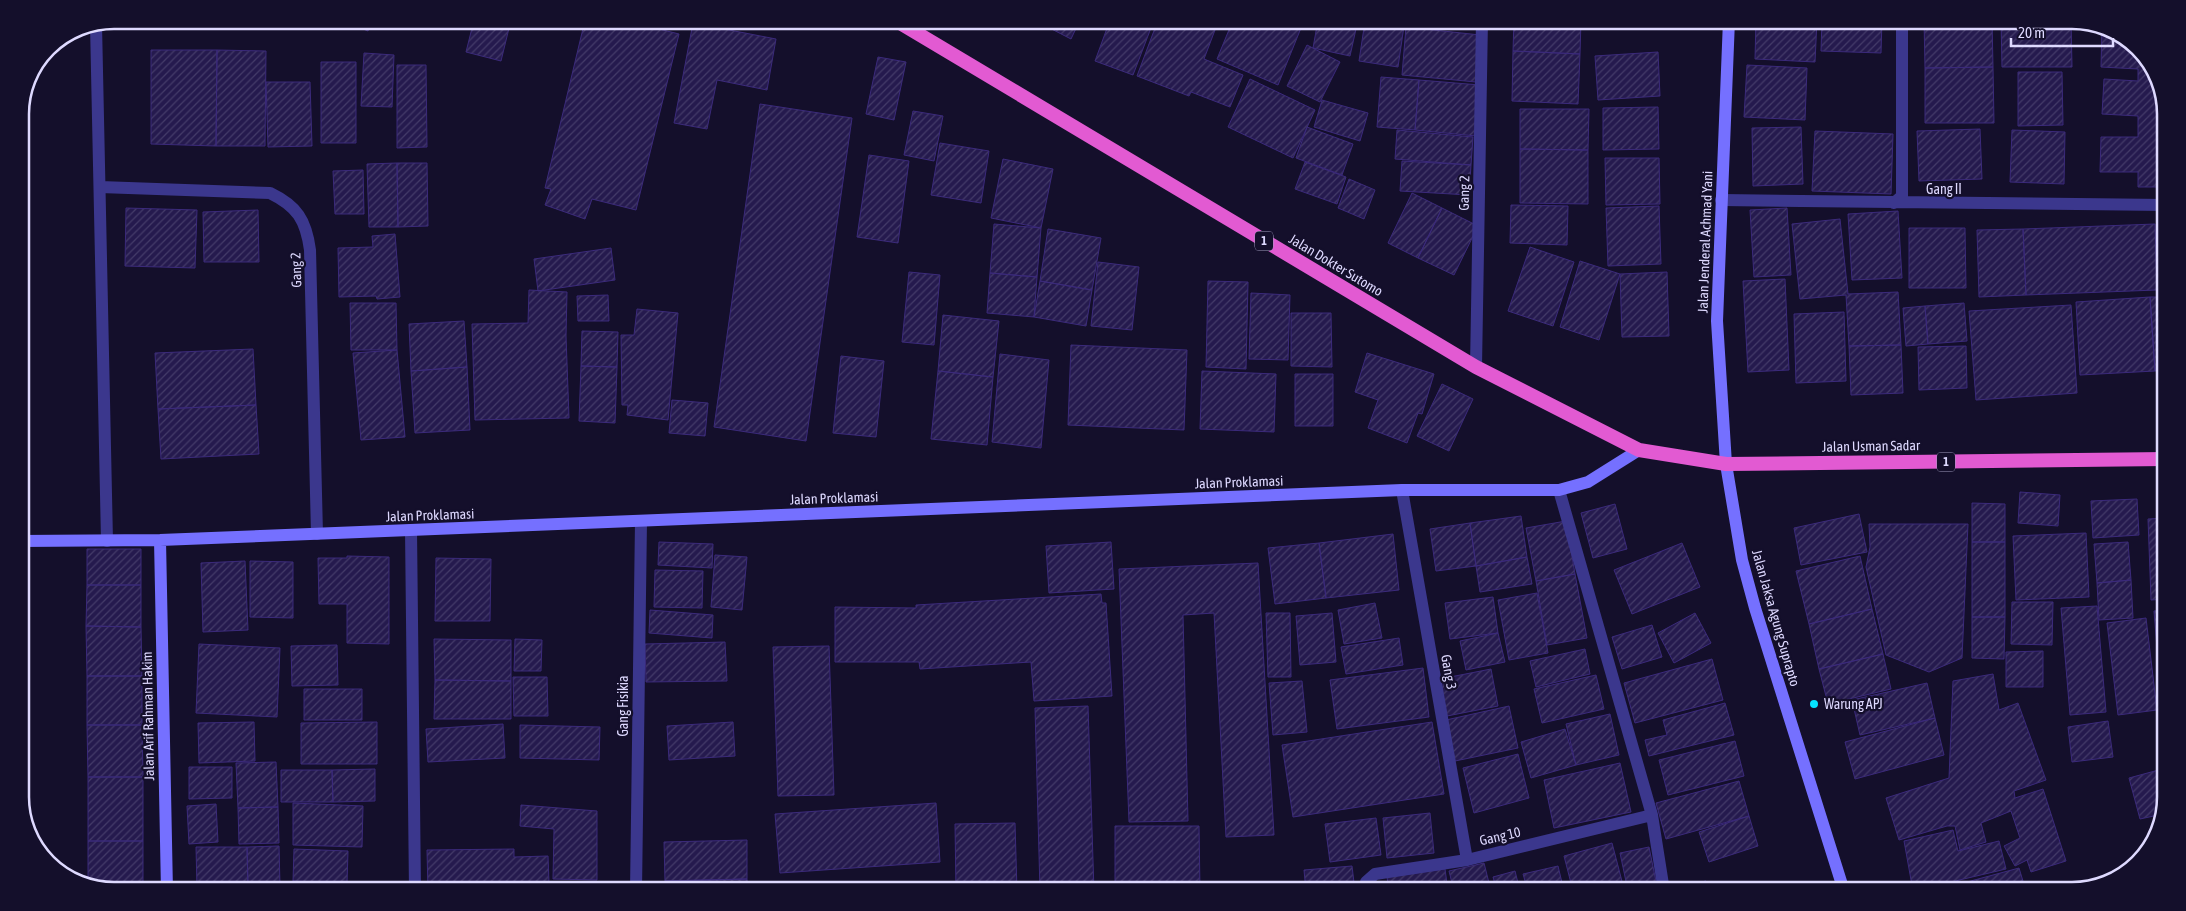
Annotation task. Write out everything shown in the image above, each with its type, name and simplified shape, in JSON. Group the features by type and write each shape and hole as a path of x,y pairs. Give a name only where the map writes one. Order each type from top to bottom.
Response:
{"highway":[{"name":"Jalan Dokter Sutomo","path":"910,29 1476,368 1639,450 1726,464"},
{"name":"Jalan Usman Sadar","path":"1726,464 2157,459"}],"main road":[{"name":"Jalan Jenderal Achmad Yani","path":"1726,464 1717,321 1729,29"},
{"name":"Jalan Proklamasi","path":"29,541 160,540 1402,490 1559,490 1588,482 1639,450"},
{"name":"Jalan Jaksa Agung Suprapto","path":"1726,464 1742,560 1755,608 1841,882"},
{"name":"Jalan Arif Rahman Hakim","path":"160,540 167,882"}],"street":[{"name":"Gang 2","path":"1476,368 1482,29"},
{"path":"1894,203 1902,196 1902,29"},
{"path":"96,30 106,541"},
{"name":"Gang 2","path":"100,187 270,193 285,201 298,213 308,231 310,250 317,534"},
{"name":"Gang II","path":"1722,200 2157,205"},
{"name":"Gang 3","path":"1402,490 1467,860"},
{"path":"1559,490 1652,815 1663,882"},
{"name":"Gang Fisikia","path":"636,882 641,521"},
{"path":"410,530 415,882"},
{"name":"Gang 10","path":"1366,882 1375,874 1467,860 1652,815"}],"building":[{"path":"472,29 509,29 501,61 466,52"},
{"path":"583,29 659,29 679,34 636,210 592,199 585,219 545,205 551,189 545,188"},
{"path":"692,29 724,29 776,39 767,90 717,80 707,129 674,123"},
{"path":"1052,29 1076,29 1071,39"},
{"path":"1107,29 1151,29 1133,75 1095,61"},
{"path":"1155,29 1215,30 1204,59 1243,75 1230,107 1191,92 1189,96 1137,76"},
{"path":"1229,29 1301,29 1278,85 1217,59"},
{"path":"1316,29 1356,29 1350,56 1313,48"},
{"path":"1364,29 1404,29 1398,67 1359,61"},
{"path":"1406,29 1424,29 1480,35 1476,82 1402,75"},
{"path":"1514,29 1581,29 1580,54 1513,51"},
{"path":"1756,29 1817,29 1815,62 1755,59"},
{"path":"1822,29 1882,29 1881,53 1821,51"},
{"path":"1924,29 1992,29 1993,67 1925,68"},
{"path":"2001,29 2071,29 2072,67 2002,67"},
{"path":"2102,34 2124,46 2140,62 2148,76 2156,97 2157,109 2157,187 2138,187 2138,172 2100,172 2101,137 2138,137 2138,116 2102,114 2104,79 2138,81 2138,69 2101,67"},
{"path":"1307,45 1340,62 1320,102 1287,86"},
{"path":"151,50 217,50 216,146 151,144"},
{"path":"217,50 266,51 265,146 216,146"},
{"path":"1513,51 1580,54 1578,104 1512,101"},
{"path":"1658,52 1660,96 1598,100 1595,56"},
{"path":"364,53 394,55 392,107 361,106"},
{"path":"878,57 906,62 894,120 866,114"},
{"path":"321,62 356,62 356,143 321,143"},
{"path":"397,65 426,65 427,147 397,148"},
{"path":"1747,65 1807,68 1805,120 1744,117"},
{"path":"1993,67 1994,123 1925,123 1925,68"},
{"path":"2018,72 2062,72 2063,125 2018,126"},
{"path":"1381,77 1419,80 1415,130 1377,127"},
{"path":"1250,79 1315,110 1293,158 1228,127"},
{"path":"1419,80 1480,85 1476,136 1415,130"},
{"path":"266,82 310,82 312,146 268,147"},
{"path":"1322,100 1368,113 1360,141 1314,127"},
{"path":"760,104 852,118 806,441 714,427"},
{"path":"1658,107 1659,149 1603,150 1603,108"},
{"path":"1520,109 1589,109 1588,150 1520,149"},
{"path":"913,111 943,116 934,161 904,155"},
{"path":"1307,127 1353,144 1342,175 1296,158"},
{"path":"1801,127 1803,184 1753,186 1752,128"},
{"path":"1980,129 1982,179 1919,181 1917,131"},
{"path":"1397,130 1473,137 1471,165 1395,159"},
{"path":"2012,130 2065,132 2064,184 2010,182"},
{"path":"1815,131 1893,134 1891,194 1812,191"},
{"path":"940,143 989,151 981,203 931,195"},
{"path":"1520,149 1588,150 1588,204 1520,203"},
{"path":"869,155 909,161 898,243 857,237"},
{"path":"1605,158 1659,158 1660,204 1606,205"},
{"path":"1003,159 1053,169 1041,228 991,218"},
{"path":"1402,161 1471,165 1469,195 1400,191"},
{"path":"1305,162 1346,177 1337,204 1295,189"},
{"path":"397,163 398,227 369,227 367,164"},
{"path":"397,163 427,163 428,226 398,227"},
{"path":"363,170 364,214 335,214 333,171"},
{"path":"1349,179 1375,190 1364,219 1338,208"},
{"path":"1412,193 1442,208 1418,258 1388,243"},
{"path":"1511,205 1568,206 1567,245 1510,243"},
{"path":"1659,206 1661,264 1608,266 1606,208"},
{"path":"126,208 197,210 195,268 125,266"},
{"path":"1442,208 1478,226 1454,275 1418,258"},
{"path":"1787,208 1791,275 1754,277 1750,210"},
{"path":"258,210 259,262 204,262 203,212"},
{"path":"1898,211 1902,278 1852,280 1848,214"},
{"path":"1840,219 1848,294 1898,292 1901,345 1849,346 1846,295 1800,299 1792,224"},
{"path":"994,224 1041,228 1037,277 990,273"},
{"path":"2155,224 2157,290 2026,295 2023,229"},
{"path":"1909,228 1965,228 1966,288 1909,288"},
{"path":"1048,229 1101,238 1092,290 1040,281"},
{"path":"2023,229 2026,295 1979,297 1977,230"},
{"path":"395,234 400,297 377,299 376,296 339,297 338,248 373,247 372,236"},
{"path":"1530,247 1574,262 1553,326 1508,311"},
{"path":"611,248 615,280 538,291 534,259"},
{"path":"1580,261 1620,274 1599,340 1560,327"},
{"path":"1098,262 1139,267 1132,330 1091,326"},
{"path":"909,272 940,275 934,345 902,342"},
{"path":"1667,272 1669,336 1622,337 1620,274"},
{"path":"990,273 1037,277 1034,317 987,313"},
{"path":"1785,279 1789,370 1748,372 1743,281"},
{"path":"1040,281 1092,290 1086,326 1034,317"},
{"path":"1208,281 1248,282 1246,369 1206,367"},
{"path":"529,290 567,292 566,336 569,418 475,420 472,324 528,323"},
{"path":"1251,293 1290,295 1288,360 1249,359"},
{"path":"608,295 609,321 578,321 577,296"},
{"path":"2150,297 2157,297 2157,371 2155,371"},
{"path":"2150,297 2155,371 2080,375 2076,302"},
{"path":"350,303 396,303 397,350 351,350"},
{"path":"1964,303 1967,341 1928,344 1925,306"},
{"path":"2071,305 2077,393 1976,400 1969,311"},
{"path":"1925,306 1928,344 1906,346 1903,308"},
{"path":"637,309 678,313 668,420 627,415 628,405 622,405 621,335 634,335"},
{"path":"1844,312 1846,381 1796,383 1794,314"},
{"path":"1291,313 1331,313 1332,367 1291,366"},
{"path":"943,315 999,321 993,377 938,371"},
{"path":"464,321 467,367 411,371 409,324"},
{"path":"582,331 618,332 617,367 581,366"},
{"path":"1071,345 1187,350 1184,430 1068,425"},
{"path":"1901,345 1903,393 1851,395 1849,346"},
{"path":"1966,346 1967,388 1919,390 1918,347"},
{"path":"253,349 256,405 158,409 155,353"},
{"path":"397,350 405,437 361,440 353,353"},
{"path":"1367,353 1434,374 1422,414 1418,413 1407,443 1368,428 1378,400 1355,392"},
{"path":"1000,354 1049,360 1041,448 992,442"},
{"path":"841,356 884,361 876,437 833,433"},
{"path":"581,366 617,367 615,423 579,421"},
{"path":"467,367 470,430 415,433 411,371"},
{"path":"938,371 993,377 987,445 931,439"},
{"path":"1202,371 1276,374 1274,432 1200,429"},
{"path":"1295,374 1333,374 1333,426 1295,426"},
{"path":"1442,384 1473,399 1449,451 1417,436"},
{"path":"672,400 708,403 705,436 669,433"},
{"path":"256,405 259,454 161,459 158,409"},
{"path":"2020,492 2060,495 2058,526 2018,523"},
{"path":"2137,499 2139,535 2093,538 2091,501"},
{"path":"1972,503 2005,504 2005,542 1972,542"},
{"path":"1615,504 1627,549 1593,558 1581,513"},
{"path":"1859,514 1867,552 1801,565 1794,528"},
{"path":"1521,516 1527,557 1476,566 1470,523"},
{"path":"2157,518 2157,600 2151,600 2148,519"},
{"path":"1566,521 1575,574 1536,581 1526,528"},
{"path":"1470,523 1476,566 1436,571 1430,529"},
{"path":"1869,524 1968,524 1962,658 1929,672 1886,655 1866,567 1870,547"},
{"path":"2086,533 2089,597 2016,600 2013,536"},
{"path":"1393,534 1399,590 1326,598 1319,543"},
{"path":"659,542 713,544 712,568 658,565"},
{"path":"1111,542 1114,589 1049,593 1046,546"},
{"path":"1972,542 2005,542 2005,617 1972,617"},
{"path":"2128,542 2131,580 2097,583 2094,544"},
{"path":"1319,543 1326,598 1275,604 1268,548"},
{"path":"1682,543 1700,587 1632,614 1614,570"},
{"path":"87,549 141,549 141,585 87,585"},
{"path":"715,555 747,557 742,610 711,607"},
{"path":"347,556 389,557 389,644 347,643 347,604 319,604 318,558 347,558"},
{"path":"1860,556 1872,609 1809,624 1796,571"},
{"path":"1527,557 1532,584 1480,592 1476,566"},
{"path":"436,558 491,559 490,621 435,621"},
{"path":"245,561 248,630 203,632 201,563"},
{"path":"250,561 293,562 293,618 250,617"},
{"path":"1258,563 1274,835 1226,837 1214,613 1183,615 1188,821 1129,822 1119,569"},
{"path":"655,570 703,571 702,608 654,607"},
{"path":"1575,574 1587,638 1547,645 1536,581"},
{"path":"2131,580 2133,618 2099,620 2097,583"},
{"path":"87,585 141,585 141,627 86,626"},
{"path":"1537,593 1548,653 1509,660 1498,600"},
{"path":"1101,594 1102,603 1106,603 1112,696 1034,701 1031,662 920,669 919,662 835,662 835,607 916,608 916,605"},
{"path":"1493,597 1498,633 1450,639 1445,603"},
{"path":"2012,602 2053,602 2052,645 2011,644"},
{"path":"1375,603 1382,638 1344,644 1338,610"},
{"path":"2097,606 2106,712 2070,715 2061,608"},
{"path":"1872,609 1883,654 1819,669 1809,624"},
{"path":"650,610 713,615 712,638 649,633"},
{"path":"2154,611 2157,611 2157,648"},
{"path":"1266,613 1290,613 1291,677 1268,677"},
{"path":"1332,613 1336,662 1300,665 1296,616"},
{"path":"1695,613 1711,643 1674,663 1658,633"},
{"path":"1972,617 2005,617 2004,659 1972,658"},
{"path":"2146,618 2157,710 2118,715 2107,623"},
{"path":"1652,625 1662,657 1622,669 1612,637"},
{"path":"86,626 141,627 142,676 87,676"},
{"path":"1498,633 1505,662 1466,670 1460,641"},
{"path":"1399,638 1403,665 1346,674 1341,647"},
{"path":"434,639 511,640 511,681 435,680"},
{"path":"515,639 542,640 541,671 514,671"},
{"path":"725,642 727,681 646,682 645,644"},
{"path":"199,644 280,648 277,717 196,713"},
{"path":"337,645 338,685 292,686 291,646"},
{"path":"829,646 834,795 778,796 773,647"},
{"path":"1585,649 1590,674 1536,687 1530,661"},
{"path":"2043,651 2043,687 2006,687 2006,652"},
{"path":"1883,654 1891,689 1828,704 1819,669"},
{"path":"1712,659 1723,700 1635,723 1624,683"},
{"path":"1423,668 1429,717 1337,729 1330,680"},
{"path":"1491,669 1498,706 1447,716 1440,679"},
{"path":"1993,674 1999,710 2018,703 2046,780 2014,791 2015,798 2043,789 2066,861 2031,872 2027,860 2015,866 2004,846 2020,838 2011,811 1981,823 1986,842 1960,850 1955,826 1947,826 1899,840 1886,798 1949,778 1953,681"},
{"path":"1596,675 1604,709 1542,723 1534,689"},
{"path":"87,676 142,676 142,725 87,725"},
{"path":"513,677 547,677 548,716 514,716"},
{"path":"435,680 511,681 511,719 434,719"},
{"path":"1302,681 1307,732 1273,735 1269,683"},
{"path":"1927,683 1935,718 1860,735 1852,700"},
{"path":"304,689 362,689 362,720 304,720"},
{"path":"1725,703 1734,735 1649,756 1645,740 1667,735 1663,720"},
{"path":"1088,706 1094,882 1040,882 1035,708"},
{"path":"1509,706 1518,748 1455,761 1446,720"},
{"path":"1610,714 1619,755 1576,765 1566,724"},
{"path":"1935,718 1944,755 1855,779 1845,742"},
{"path":"2108,721 2113,757 2072,762 2068,727"},
{"path":"254,722 255,761 199,763 198,723"},
{"path":"377,722 377,764 301,764 301,723"},
{"path":"733,722 735,756 669,760 667,726"},
{"path":"1432,722 1444,794 1293,817 1282,745"},
{"path":"503,724 505,758 428,762 426,729"},
{"path":"87,725 142,725 143,777 88,777"},
{"path":"520,725 600,727 599,760 520,758"},
{"path":"1565,729 1576,765 1531,778 1521,742"},
{"path":"1735,741 1744,776 1668,795 1659,760"},
{"path":"1518,754 1529,798 1474,813 1463,768"},
{"path":"276,762 278,807 238,808 236,763"},
{"path":"1620,763 1631,812 1554,828 1544,780"},
{"path":"189,767 232,767 232,798 189,799"},
{"path":"375,769 375,801 333,802 332,770"},
{"path":"281,770 332,770 333,802 281,802"},
{"path":"2157,770 2155,816 2140,819 2129,778"},
{"path":"88,777 143,777 143,841 88,841"},
{"path":"1739,781 1749,816 1666,839 1656,803"},
{"path":"293,803 363,806 362,847 293,845"},
{"path":"936,803 940,862 780,873 775,814"},
{"path":"216,804 218,842 189,844 187,806"},
{"path":"521,805 597,811 597,880 553,879 554,829 520,826"},
{"path":"278,807 279,843 239,844 238,808"},
{"path":"1430,813 1434,853 1387,858 1383,818"},
{"path":"1749,816 1758,846 1709,862 1699,832"},
{"path":"1376,818 1381,855 1330,862 1325,824"},
{"path":"1015,823 1017,882 956,882 955,824"},
{"path":"1115,826 1199,826 1200,882 1115,882"},
{"path":"1953,830 1958,851 1999,841 2006,869 1951,882 1911,882 1904,841"},
{"path":"747,840 747,879 665,881 664,842"},
{"path":"88,841 143,841 143,882 97,881 88,878"},
{"path":"1612,843 1622,882 1571,882 1564,856"},
{"path":"279,846 280,882 248,882 247,847"},
{"path":"196,847 247,847 248,882 197,882"},
{"path":"1649,847 1656,882 1626,882 1620,853"},
{"path":"294,849 348,851 347,882 293,881"},
{"path":"514,849 514,857 548,856 549,882 428,882 427,850"},
{"path":"1484,863 1489,882 1452,882 1449,871"},
{"path":"1352,866 1354,882 1305,882 1304,870"},
{"path":"1558,866 1562,882 1525,882 1523,874"},
{"path":"2019,868 2023,882 1967,882"},
{"path":"1445,869 1447,882 1388,882 1387,877"},
{"path":"1515,871 1518,882 1494,882 1493,877"},
{"path":"747,879 747,882 665,882"}],"place":[{"name":"Warung APJ","path":"1814,704"}]}
